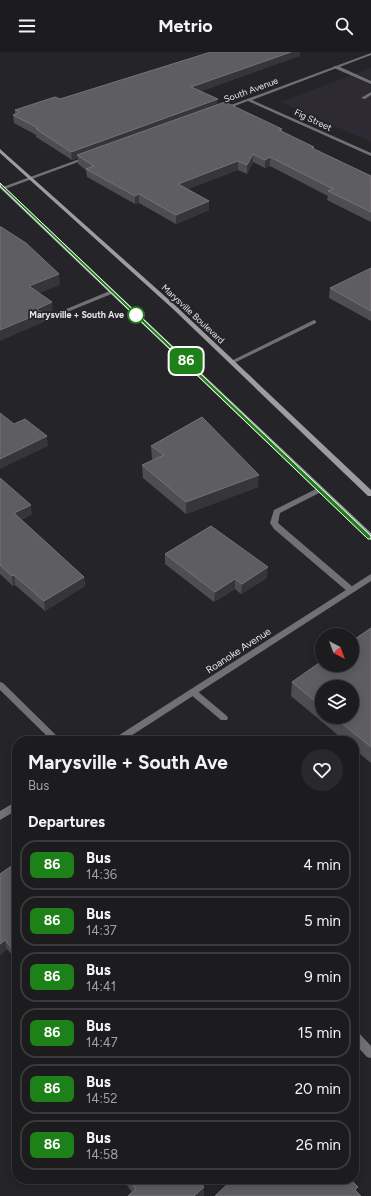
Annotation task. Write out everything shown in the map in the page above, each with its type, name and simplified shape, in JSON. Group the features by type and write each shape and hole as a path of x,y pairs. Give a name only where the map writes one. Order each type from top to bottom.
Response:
{"main road":[{"name":"Marysville Boulevard","path":"0,150 232,362 371,494"},
{"path":"1,188 371,538"}],"street":[{"name":"South Avenue","path":"219,110 371,54"},
{"path":"336,67 371,83"},
{"path":"363,98 371,93"},
{"name":"Fig Street","path":"249,100 371,155"},
{"path":"1,188 92,156"},
{"path":"43,320 112,292"},
{"path":"232,362 314,322"},
{"path":"321,490 277,512 274,523 351,590"},
{"name":"Roanoke Avenue","path":"124,736 371,577"},
{"path":"0,685 53,736"},
{"path":"193,692 224,718"},
{"path":"0,816 12,808"},
{"path":"359,1041 371,1052"}],"shaded area":[{"path":"371,68 371,142 280,102"}],"building":[{"path":"211,52 291,52 191,87 218,99 71,152 36,129 38,128 13,115 20,112 15,110 55,97 60,99"},
{"path":"225,102 282,129 279,130 314,147 312,148 371,176 371,212 328,191 333,189 270,157 265,160 253,154 247,165 238,161 178,184 209,201 176,215 139,194 135,196 86,169 94,166 77,155"},
{"path":"0,227 26,243 59,274 29,286 52,302 37,309 43,312 0,330"},
{"path":"371,268 371,311 330,288"},
{"path":"0,413 14,424 25,419 47,436 0,459"},
{"path":"202,417 259,475 186,502 142,465 164,455 151,446"},
{"path":"0,478 31,505 14,513 84,577 44,601 0,565"},
{"path":"211,526 268,567 242,584 235,579 215,592 165,554"},
{"path":"371,628 371,747 343,724 359,724 359,680 315,680 315,701 292,682 315,666 315,672 359,672 359,636"},
{"path":"12,866 12,948 5,940 0,944 0,874"},
{"path":"132,1184 201,1184 204,1187 194,1196 128,1196 136,1189"},
{"path":"228,1184 355,1184 358,1187 355,1190 361,1196 215,1196"}],"bus line":[{"name":"86","path":"0,185 371,537"}],"place":[{"name":"Marysville + South Ave","path":"136,315"}]}
